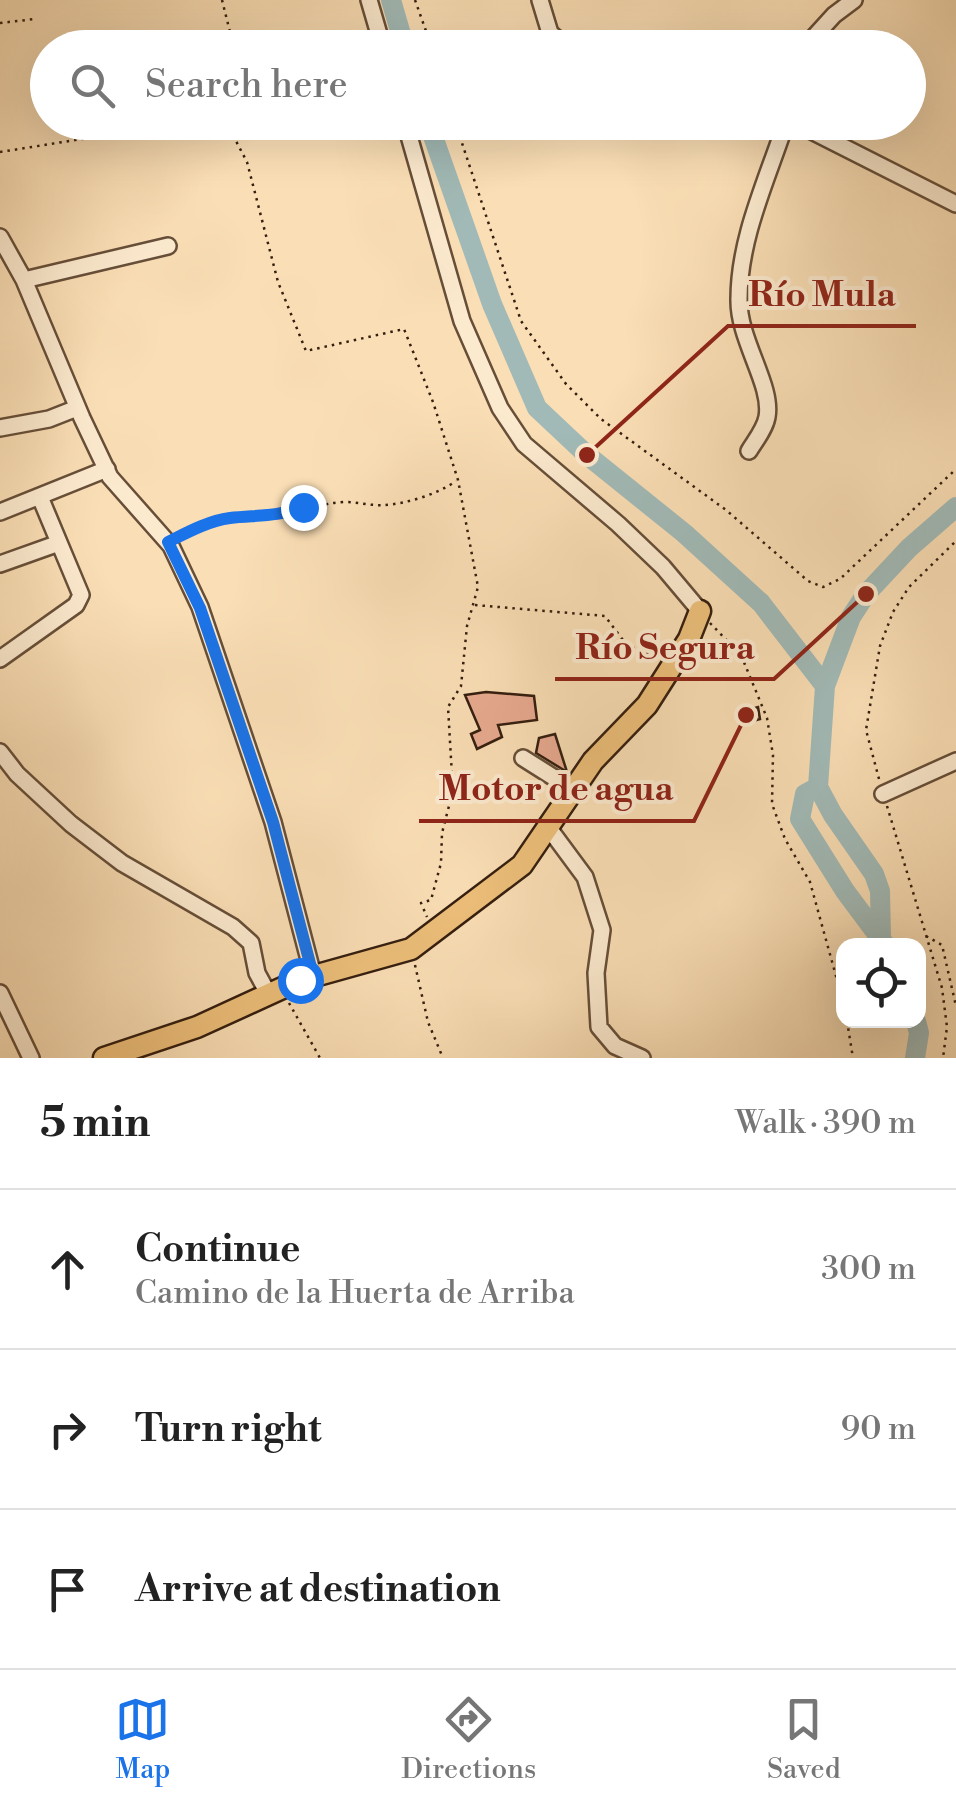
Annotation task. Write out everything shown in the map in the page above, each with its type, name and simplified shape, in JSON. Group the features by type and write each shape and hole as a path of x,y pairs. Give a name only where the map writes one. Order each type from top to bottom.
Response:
{"main road":[{"path":"104,1058 197,1027 313,975 410,949 522,865 593,760 647,705 700,611"}],"street":[{"path":"369,0 378,30"},
{"path":"540,0 549,30"},
{"path":"820,30 854,0"},
{"path":"410,140 462,321 500,408 524,444 664,567 700,611"},
{"path":"749,450 767,421 768,404 744,338 739,300 747,234 783,140"},
{"path":"826,140 956,204"},
{"path":"0,237 24,280 106,469 168,542 200,608 267,804 313,975"},
{"path":"24,280 168,246"},
{"path":"0,428 78,408"},
{"path":"0,512 106,469"},
{"path":"0,658 76,605 81,595 40,498"},
{"path":"0,564 59,543"},
{"path":"0,752 11,778 122,864 234,927 250,943 256,972 275,992"},
{"path":"523,758 572,790"},
{"path":"883,794 956,761"},
{"path":"548,827 584,877 602,930 596,973 599,1027 614,1046 642,1058"},
{"path":"0,993 31,1058"}],"path":[{"path":"222,0 230,30"},
{"path":"415,0 426,30"},
{"path":"0,23 36,19"},
{"path":"0,152 76,140"},
{"path":"235,140 247,162 278,282 306,351 404,329 458,480 478,588 467,626 461,686 448,707 452,776 447,786 449,806 440,863 431,900 421,903 432,932"},
{"path":"461,140 521,321 557,372 600,419 726,510 808,581 823,586 840,580 956,469"},
{"path":"168,542 228,518 280,516 303,507 346,502 385,505 446,488 458,480"},
{"path":"474,604 605,616 626,644 672,666"},
{"path":"700,611 741,655 755,684 767,718 773,755 772,804 810,882 836,975"},
{"path":"927,935 942,945 956,1006"},
{"path":"410,949 428,1022 443,1058"},
{"path":"275,992 320,1058"},
{"path":"848,1028 853,1058"}],"building":[{"path":"486,692 534,696 537,720 498,725 502,737 477,749 471,734 480,730 465,695"},
{"path":"758,707 760,719 745,723 740,712"},
{"path":"555,734 567,772 536,753 539,738"}],"waterway":[{"path":"391,0 400,30"},
{"path":"434,140 492,304 537,408 761,603 825,686"},
{"path":"880,938 800,819 805,794 818,787 825,686 851,617 866,594 909,548 956,507"},
{"path":"818,787 874,874 880,891 881,937"},
{"path":"915,1058 918,1028"}],"place":[{"name":"Río Mula","path":"587,455"},
{"name":"Río Segura","path":"866,594"},
{"name":"Motor de agua","path":"746,715"}],"route":[{"path":"300,980 313,975 273,822 200,608 168,542 208,523 228,518 280,516 303,507"}]}
